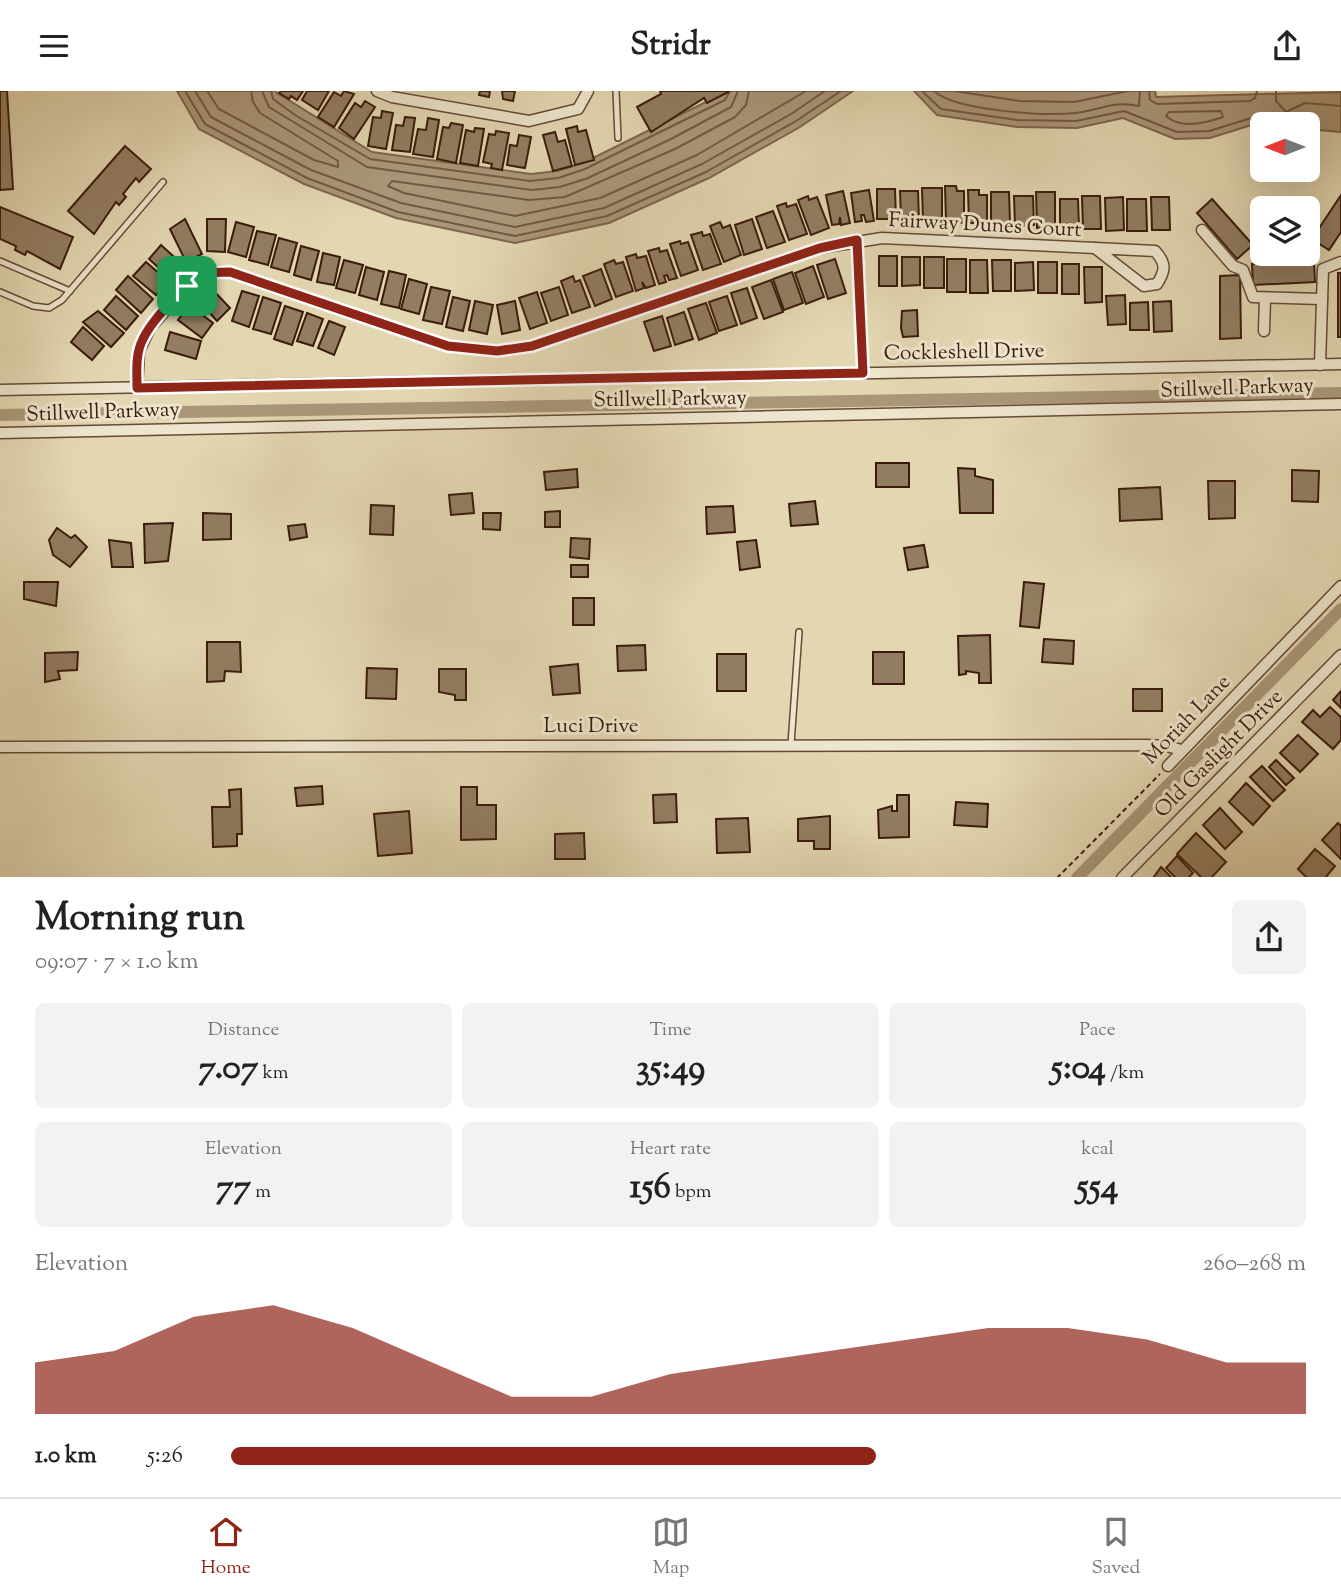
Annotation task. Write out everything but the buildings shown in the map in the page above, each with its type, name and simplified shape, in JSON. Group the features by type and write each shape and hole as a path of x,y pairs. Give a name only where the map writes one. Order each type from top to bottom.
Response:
{"street":[{"path":"377,91 392,97 528,121 542,120 578,109 588,91"},
{"path":"1202,230 1233,266 1243,270 1252,297 1322,299"},
{"path":"857,240 863,373"},
{"name":"Fairway Dunes Court","path":"137,388 139,351 150,328 187,286 214,272 230,272 448,346 497,351 532,346 820,248 857,240 959,240 1155,251 1163,260 1164,273 1157,284 1144,286 1094,249"},
{"path":"1320,365 1323,269 1341,262"},
{"path":"1264,331 1265,298"},
{"name":"Cockleshell Drive","path":"0,390 1341,364"},
{"name":"Stillwell Parkway","path":"0,433 1341,404"},
{"name":"Moriah Lane","path":"1168,766 1341,586"},
{"name":"Old Gaslight Drive","path":"1122,877 1341,655"},
{"name":"Luci Drive","path":"0,747 791,744 1146,745 1181,750"}],"lane":[{"path":"616,91 618,138"},
{"path":"0,292 33,306 49,308 69,291 163,182"},
{"path":"0,261 69,291"},
{"path":"791,744 799,632"}],"path":[{"name":"Moriah Lane","path":"1057,877 1168,766"}],"water":[{"path":"177,91 274,91 372,152 531,174 557,171 583,163 728,91 853,91 800,127 709,178 609,223 515,243 396,218 304,184 199,129"},
{"path":"914,91 1155,91 1156,97 1341,92 1341,132 1320,130 1320,112 1250,112 1250,126 1210,138 1175,139 1123,118 1077,128 1017,127 937,115"}],"waterway":[{"path":"0,415 1341,393"},
{"path":"1078,877 1341,609"}],"route":[{"path":"857,240 863,323 863,373 137,388 137,363 142,339 187,286 214,272 230,272 448,346 497,351 532,346 820,248 857,240"}]}
